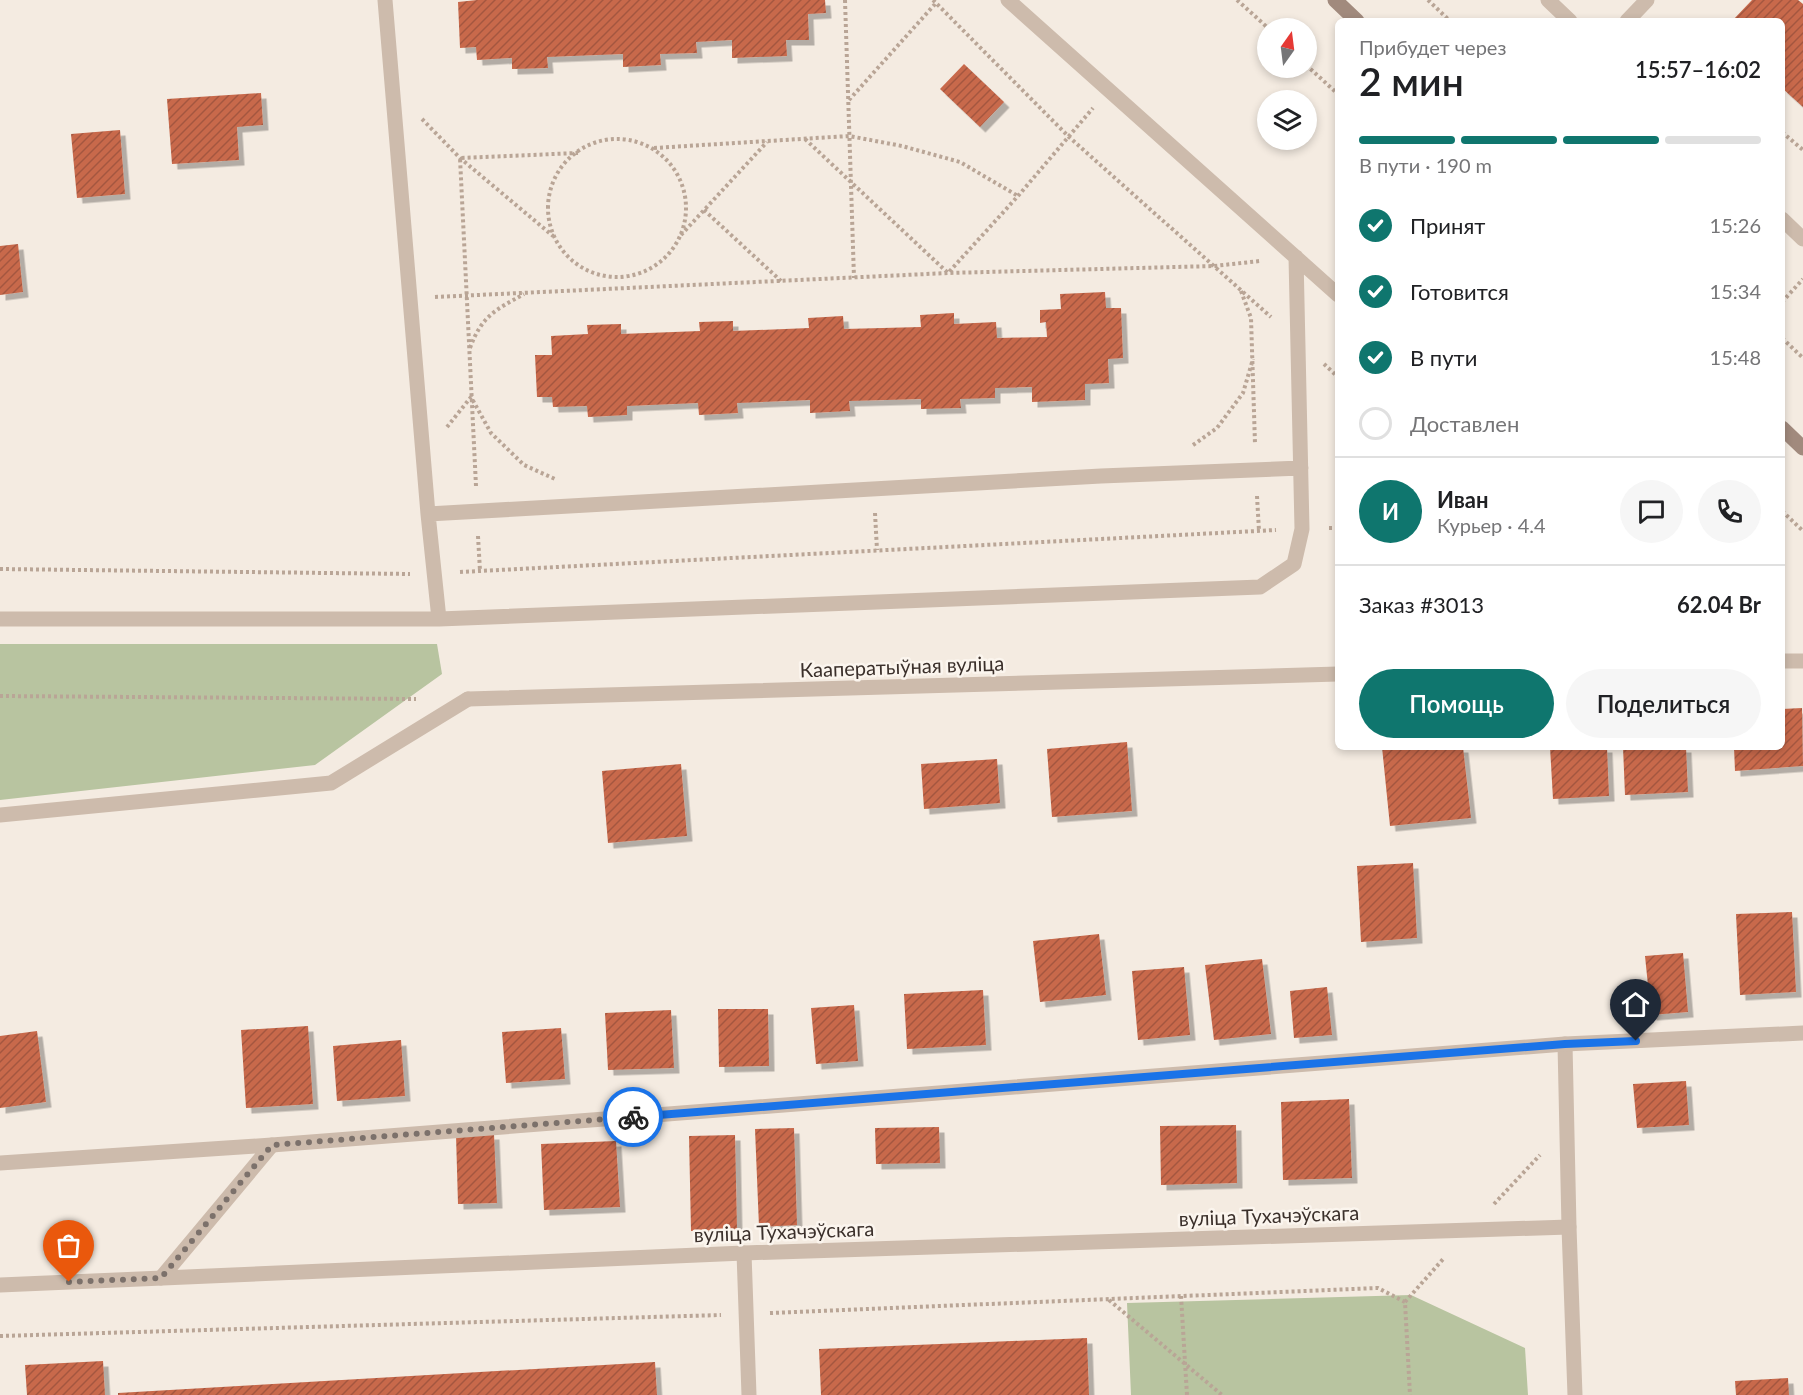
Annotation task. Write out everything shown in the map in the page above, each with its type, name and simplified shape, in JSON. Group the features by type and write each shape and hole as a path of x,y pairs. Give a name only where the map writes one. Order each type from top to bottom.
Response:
{"main road":[{"path":"1335,0 1354,18"},
{"path":"1785,431 1803,448"}],"street":[{"path":"385,0 428,514 440,619"},
{"path":"1008,0 1335,292"},
{"path":"1548,0 1567,18"},
{"path":"1630,18 1647,0"},
{"path":"1785,222 1803,239"},
{"path":"0,619 440,619 1260,587 1294,564 1302,529 1296,257"},
{"path":"428,514 1101,476 1301,468"},
{"path":"1785,661 1803,661"},
{"name":"Кааператыўная вуліца","path":"0,815 332,783 468,699 1335,674"},
{"path":"0,1163 272,1145 1565,1044 1803,1033"},
{"path":"1565,1044 1575,1395"},
{"path":"161,1278 272,1145"},
{"name":"вуліца Тухачэўскага","path":"0,1285 744,1253 1569,1227"},
{"path":"744,1253 749,1395"}],"path":[{"path":"845,0 854,278"},
{"path":"1237,0 1257,18"},
{"path":"1428,0 1447,18"},
{"path":"848,101 934,2 1069,137 1335,374"},
{"path":"1317,75 1335,91"},
{"path":"393,88 460,158 554,237"},
{"path":"948,273 1109,90"},
{"path":"1785,135 1803,150"},
{"path":"654,148 849,136 902,146 960,162 1018,196"},
{"path":"680,236 686,216 686,197 680,178 669,161 654,148 616,137 596,141 563,163 553,180 548,198 548,218 554,237 564,254 580,267 598,275 618,277 637,274 655,266 670,253 680,236 768,141"},
{"path":"804,140 948,273"},
{"path":"460,158 578,153"},
{"path":"460,158 480,571"},
{"path":"704,210 782,281"},
{"path":"534,220 548,218"},
{"path":"410,298 948,273 1214,266 1296,257"},
{"path":"618,277 619,289"},
{"path":"1785,299 1803,279"},
{"path":"1240,288 1251,318 1259,531"},
{"path":"469,350 476,333 489,314 525,293"},
{"path":"1785,341 1803,358"},
{"path":"471,397 491,433 524,465 564,483"},
{"path":"1785,514 1803,531"},
{"path":"0,569 434,574 1335,528"},
{"path":"0,696 421,699"},
{"path":"0,1336 746,1314 1377,1288 1405,1302 1410,1395"},
{"path":"1181,1296 1187,1395"},
{"path":"1108,1299 1222,1395"}],"green space":[{"path":"0,644 437,644 442,674 315,765 0,800"},
{"path":"1411,1295 1525,1348 1528,1395 1131,1395 1127,1303"}],"building":[{"path":"477,0 825,0 826,13 808,14 809,40 786,40 787,56 732,58 732,40 696,42 697,53 660,54 661,65 623,67 623,54 547,57 548,68 512,69 512,58 477,60 476,47 460,48 458,2"},
{"path":"1752,0 1798,0 1803,4 1803,107 1785,91 1785,18 1735,18"},
{"path":"964,64 1004,102 980,127 940,89"},
{"path":"261,93 263,125 237,127 239,160 172,164 167,99"},
{"path":"120,130 125,194 77,198 71,134"},
{"path":"18,244 23,292 0,295 0,246"},
{"path":"1105,292 1106,308 1121,308 1123,358 1108,359 1109,383 1085,384 1085,400 1032,402 1032,387 995,388 995,398 960,399 961,408 921,409 921,399 849,401 850,411 810,413 810,400 737,403 738,413 699,415 698,403 627,406 627,415 588,417 587,406 553,407 552,397 537,397 535,355 552,355 551,336 588,334 587,325 621,324 621,334 700,331 699,322 733,321 733,331 809,328 808,318 843,316 844,329 921,327 920,315 954,313 954,324 996,322 997,338 1047,337 1046,322 1040,323 1040,310 1061,309 1060,294"},
{"path":"1802,708 1803,766 1735,771 1734,750 1785,750 1785,709"},
{"path":"1127,742 1132,811 1052,817 1047,749"},
{"path":"1382,750 1463,750 1471,818 1390,826"},
{"path":"1550,750 1607,750 1609,796 1553,799"},
{"path":"1623,750 1686,750 1688,792 1625,795"},
{"path":"997,759 1000,803 924,809 921,764"},
{"path":"681,764 687,836 608,843 602,771"},
{"path":"1413,863 1417,938 1361,942 1357,866"},
{"path":"1792,912 1796,992 1740,995 1736,914"},
{"path":"1099,934 1106,995 1040,1002 1033,941"},
{"path":"1683,953 1688,1012 1651,1015 1645,956"},
{"path":"1262,959 1271,1034 1214,1040 1205,965"},
{"path":"1184,967 1190,1035 1138,1040 1132,971"},
{"path":"1327,987 1332,1035 1294,1038 1290,991"},
{"path":"983,990 986,1045 907,1049 904,994"},
{"path":"854,1005 858,1061 816,1064 811,1008"},
{"path":"718,1009 768,1009 769,1066 719,1067"},
{"path":"671,1010 674,1068 608,1070 605,1013"},
{"path":"308,1026 313,1104 246,1108 241,1030"},
{"path":"561,1028 565,1079 506,1083 502,1032"},
{"path":"37,1031 46,1102 0,1108 0,1036"},
{"path":"401,1040 405,1096 337,1101 333,1046"},
{"path":"1686,1081 1689,1125 1637,1128 1633,1084"},
{"path":"1349,1099 1352,1178 1283,1180 1281,1102"},
{"path":"1236,1125 1237,1183 1161,1185 1160,1126"},
{"path":"939,1127 940,1163 876,1164 875,1128"},
{"path":"794,1128 797,1225 759,1227 755,1129"},
{"path":"494,1134 497,1203 458,1204 456,1135"},
{"path":"735,1135 737,1229 691,1231 689,1136"},
{"path":"616,1141 620,1207 544,1210 541,1144"},
{"path":"1087,1338 1089,1395 821,1395 819,1349"},
{"path":"103,1361 105,1395 27,1395 25,1365"},
{"path":"655,1362 657,1395 118,1395 118,1393"},
{"path":"1788,1378 1789,1395 1736,1395 1735,1381"}],"way so far":[{"path":"69,1282 161,1278 272,1145 633,1117"}],"route":[{"path":"633,1117 1565,1044 1636,1041"}]}
